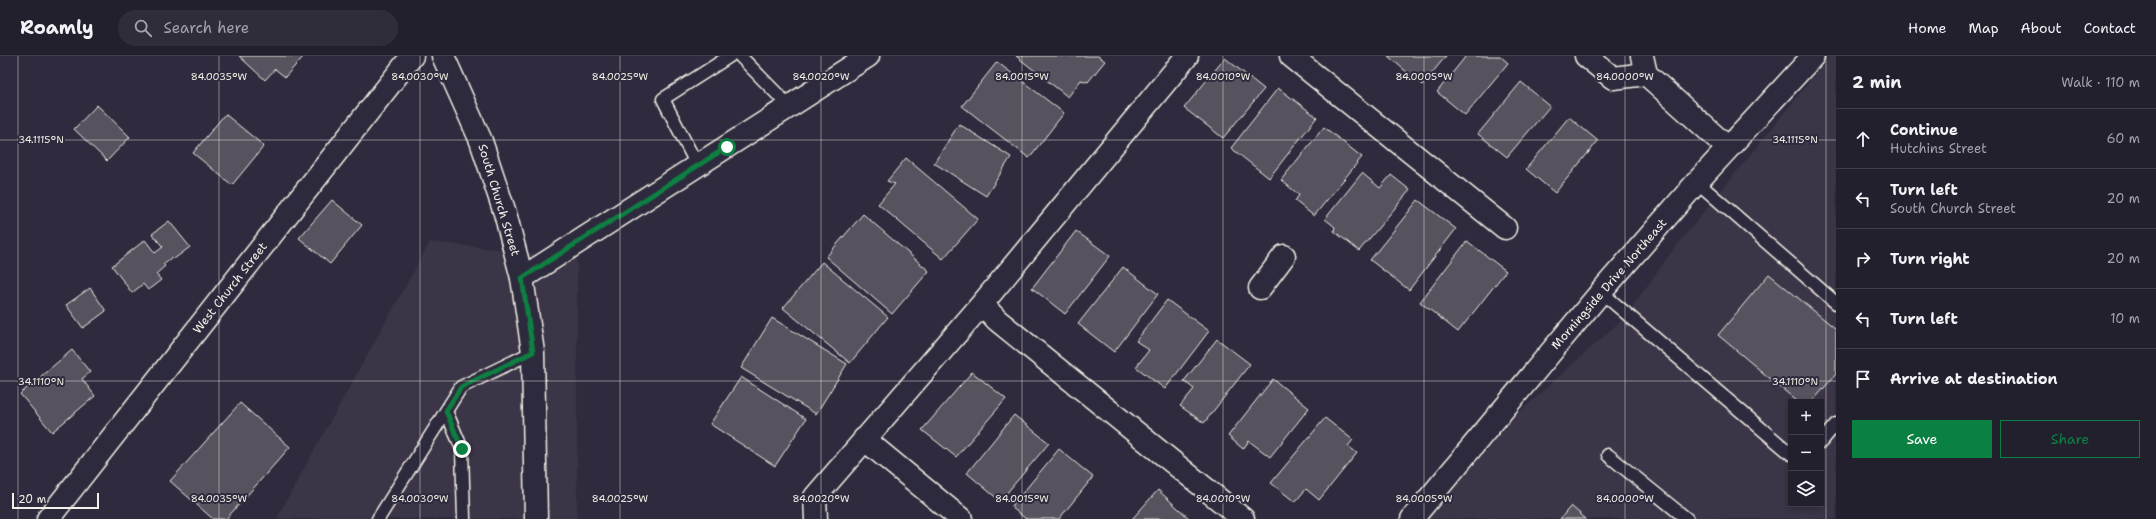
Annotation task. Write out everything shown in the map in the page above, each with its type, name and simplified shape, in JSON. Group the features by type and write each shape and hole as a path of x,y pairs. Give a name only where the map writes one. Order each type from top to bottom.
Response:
{"street":[{"name":"West Church Street","path":"48,519 412,56"},
{"name":"South Church Street","path":"443,56 481,141 505,213 522,278 533,352 536,519"},
{"path":"522,278 868,56"},
{"path":"816,519 815,497 982,304 1187,56"},
{"path":"1291,56 1505,228"},
{"path":"1586,56 1613,78 1644,65 1728,148"},
{"name":"Morningside Drive Northeast","path":"1412,519 1601,292 1697,182 1813,56"},
{"path":"1260,288 1284,256"},
{"path":"982,304 997,320 1243,519"},
{"path":"864,439 962,519"}],"lane":[{"path":"697,166 663,99 730,56"},
{"path":"740,56 790,107"},
{"path":"1697,182 1836,303"},
{"path":"1601,292 1788,451"},
{"path":"378,519 461,387 533,352"},
{"path":"446,411 462,449 464,519"},
{"path":"1824,438 1836,424"},
{"path":"1608,455 1687,519"}],"shaded area":[{"path":"1830,56 1836,56 1836,519 1411,519 1435,488 1625,317 1670,254"},
{"path":"430,242 577,258 577,519 276,519"}],"building":[{"path":"239,56 304,56 285,77 275,69 265,80"},
{"path":"1016,56 1098,56 1105,61 1088,82 1081,80 1068,97"},
{"path":"1388,56 1446,56 1422,85"},
{"path":"1466,56 1500,56 1508,63 1465,115 1437,92"},
{"path":"1225,58 1264,89 1223,138 1184,108"},
{"path":"997,62 1064,113 1029,158 962,106"},
{"path":"1521,82 1550,106 1507,157 1478,134"},
{"path":"1278,88 1317,117 1269,178 1231,148"},
{"path":"97,105 130,137 107,161 74,129"},
{"path":"225,114 264,146 232,185 193,153"},
{"path":"1569,117 1598,141 1555,193 1526,169"},
{"path":"959,124 1011,157 986,196 934,163"},
{"path":"1324,127 1362,157 1314,216 1295,201 1299,195 1281,180"},
{"path":"906,158 978,219 943,259 878,204 895,184 887,181"},
{"path":"1362,173 1380,188 1391,175 1410,190 1359,251 1334,231 1335,227 1325,219"},
{"path":"332,200 362,225 330,264 299,238"},
{"path":"1418,200 1456,229 1409,290 1370,260"},
{"path":"863,214 929,271 892,314 826,257"},
{"path":"169,221 190,247 174,259 172,257 163,264 165,266 156,274 161,280 148,290 143,284 132,293 112,266 145,240 155,253 163,247 152,234"},
{"path":"1076,231 1110,256 1065,314 1032,288"},
{"path":"1467,241 1506,271 1458,332 1420,302"},
{"path":"822,262 888,317 850,363 783,308"},
{"path":"1123,267 1158,294 1114,352 1078,324"},
{"path":"1769,274 1836,329 1836,374 1815,399 1794,399 1718,335"},
{"path":"90,288 106,311 83,328 66,305"},
{"path":"1167,300 1209,331 1165,389 1136,367 1149,350 1136,341"},
{"path":"772,318 847,364 816,414 741,368"},
{"path":"1217,339 1250,364 1204,423 1180,406 1194,389 1184,381"},
{"path":"72,350 90,372 82,379 95,396 52,432 20,394"},
{"path":"972,372 1006,399 956,457 922,430"},
{"path":"741,377 806,419 775,466 710,424"},
{"path":"1273,379 1309,408 1270,457 1249,441 1243,449 1228,436"},
{"path":"240,403 290,447 226,519 213,519 170,481"},
{"path":"1014,415 1049,443 1000,501 967,473"},
{"path":"1325,418 1353,440 1348,446 1357,453 1319,500 1306,489 1295,502 1271,483"},
{"path":"1059,449 1093,477 1059,519 1026,519 1011,507"},
{"path":"1158,490 1190,519 1132,519"},
{"path":"1571,506 1586,519 1560,519"}],"route":[{"path":"462,449 446,411 461,387 533,352 522,278 727,147"}]}
